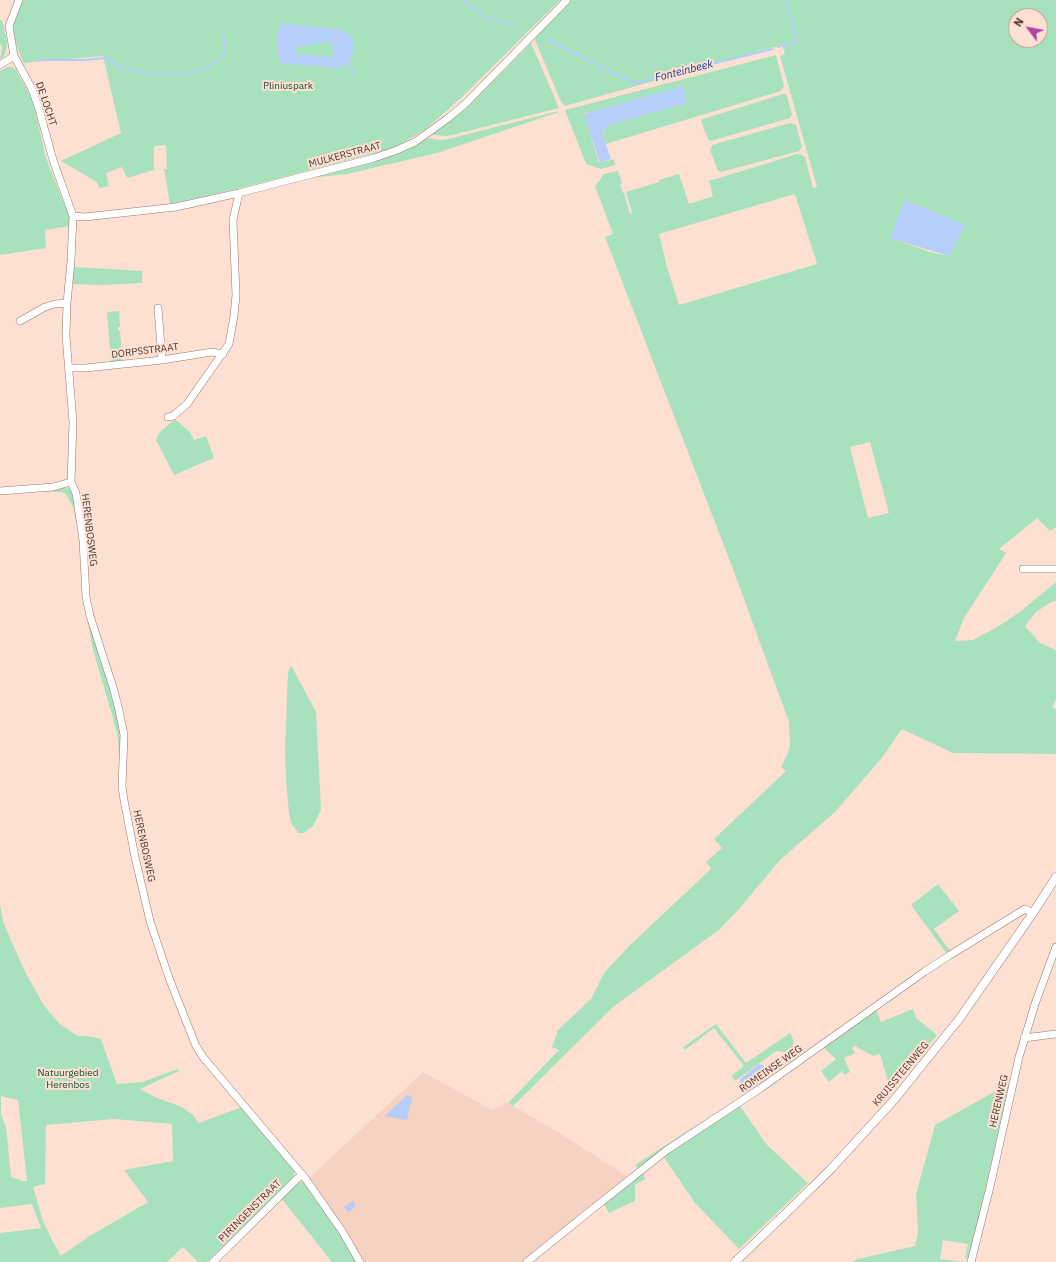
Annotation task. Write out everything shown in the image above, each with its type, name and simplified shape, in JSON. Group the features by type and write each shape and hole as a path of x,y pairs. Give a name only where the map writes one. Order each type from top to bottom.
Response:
{"main road":[{"name":"KRUISSTEENWEG","path":"735,1262 830,1170 894,1100 960,1018 1034,913 1056,877"}],"street":[{"name":"DE LOCHT","path":"19,0 9,26 14,56 32,89 39,109 52,160 73,216"},
{"name":"MULKERSTRAAT","path":"73,216 85,217 176,207 239,193 374,158 397,150 415,142 465,104 567,0"},
{"path":"0,65 14,56"},
{"path":"168,417 173,416 187,404 229,344 236,295 233,220 239,193"},
{"name":"HERENBOSWEG","path":"73,216 66,336 72,422 71,482 76,493 83,540 86,597 90,616 113,687 124,735 122,787 135,857 150,921 190,1034 203,1057 302,1174 342,1232 360,1262"},
{"path":"20,321 45,307 67,303"},
{"path":"158,308 162,360"},
{"name":"DORPSSTRAAT","path":"69,368 86,368 162,360 212,352 223,354"},
{"name":"HERENBOSWEG","path":"0,491 53,487 71,482"},
{"path":"1023,569 1056,569"},
{"name":"ROMEINSE WEG","path":"528,1262 590,1210 667,1150 761,1088 931,968 1025,909 1034,913"},
{"name":"HERENWEG","path":"971,1262 1024,1038 1056,947"},
{"path":"1024,1038 1056,1034"},
{"name":"PIRINGENSTRAAT","path":"213,1262 302,1174"}],"shaded area":[{"path":"423,1072 492,1110 506,1102 561,1134 627,1176 524,1262 365,1262 308,1179"}],"green space":[{"name":"Pliniuspark","path":"23,0 560,0 462,97 426,129 394,148 241,188 170,204 164,169 167,169 166,145 154,146 154,170 127,178 122,167 106,173 109,186 99,188 97,182 61,161 121,133 103,56 23,63 14,37 14,20 18,7"},
{"path":"572,0 1056,0 1056,527 1050,531 1037,518 999,549 1006,553 964,618 955,641 973,640 999,626 1021,611 1056,582 1056,601 1051,602 1036,612 1025,626 1040,643 1056,650 1056,699 1052,708 1056,709 1056,754 953,753 902,729 881,759 835,812 780,860 739,909 720,929 613,1007 513,1106 508,1103 559,1050 552,1047 558,1030 591,999 604,973 630,945 711,869 706,862 722,848 714,839 786,771 781,767 790,745 789,722 733,569 605,237 613,234 595,186 604,174 618,171 622,183 620,184 630,214 632,213 626,192 659,182 659,180 679,174 689,204 713,196 709,181 797,154 805,157 813,188 817,187 780,56 785,54 782,45 565,106 561,102 535,40 537,35","holes":["795,194 817,264 679,305 667,267 659,234","905,200 949,256 930,252 891,238","870,442 889,513 868,518 850,447"]},
{"path":"0,19 3,23 7,43 4,56 0,60 2,47 0,43"},
{"path":"531,43 559,108 448,136 431,135 468,107"},
{"path":"776,55 784,86 781,91 606,144 602,133 605,128 612,124 686,103 584,113 599,163 614,159 615,165 601,169 586,164 565,110"},
{"path":"8,67 13,67 16,70 33,101 46,158 69,216 70,226 45,230 46,248 0,255 0,71"},
{"path":"786,94 787,96 792,114 790,118 711,141 708,139 701,121 703,119"},
{"path":"559,111 437,153 347,174 310,178 378,160 405,150 429,138 439,140 448,139"},
{"path":"790,123 796,125 802,147 799,151 721,172 718,171 710,150 712,145"},
{"path":"74,267 142,271 142,283 102,285 72,284"},
{"path":"119,311 120,327 118,327 118,331 120,331 123,362 111,363 107,312"},
{"path":"175,419 190,432 194,440 206,436 214,458 174,475 156,440 159,433"},
{"path":"68,488 72,490 79,530 73,507 66,494 61,492 21,491"},
{"path":"87,617 117,713 122,737 120,764 118,738 93,650"},
{"path":"291,665 316,712 321,810 313,826 304,833 299,833 292,825 289,814 286,779 285,749 288,672"},
{"path":"938,884 959,911 934,929 951,952 947,954 911,905"},
{"name":"Natuurgebied Herenbos","path":"0,905 4,924 24,970 45,1007 61,1025 78,1036 88,1036 101,1039 117,1084 142,1082 178,1069 179,1071 140,1089 155,1097 182,1107 193,1115 199,1123 242,1107 294,1168 294,1176 291,1181 207,1262 198,1262 183,1247 167,1262 0,1262 0,1233 41,1228 32,1204 0,1208","holes":["1,1096 18,1100 27,1181 11,1177 6,1127 1,1115","114,1119 172,1124 173,1161 124,1170 148,1202 88,1237 61,1256 43,1221 33,1187 45,1184 46,1125"]},
{"path":"876,1009 881,1022 913,1009 916,1018 937,1035 891,1092 880,1054 873,1056 855,1046 852,1048 855,1053 844,1058 850,1072 845,1075 842,1071 829,1082 821,1071 836,1059 823,1047"},
{"path":"716,1024 746,1063 790,1033 794,1041 792,1047 785,1052 776,1051 735,1081 731,1076 744,1066 714,1028 685,1050 683,1047"},
{"path":"1010,1083 969,1259 965,1258 968,1244 943,1240 940,1259 963,1262 854,1262 854,1260 915,1246 918,1232 916,1194 935,1125"},
{"path":"745,1094 746,1096 638,1168 635,1165"},
{"path":"740,1106 767,1145 808,1183 739,1249 695,1203 663,1156"},
{"path":"643,1171 645,1179 635,1185 635,1201 609,1213 603,1202"},
{"path":"296,1183 305,1183 312,1190 358,1262 332,1262 281,1198"}],"water":[{"path":"288,24 340,30 350,35 354,44 351,61 337,69 279,62 277,45 279,25","holes":["328,41 334,47 334,57 296,54 295,48"]},
{"path":"683,86 687,103 612,124 605,128 602,133 611,159 600,163 584,114"},
{"path":"905,200 965,225 949,256 890,238"},
{"path":"759,1064 763,1065 768,1072 769,1077 747,1092 739,1084 740,1079"},
{"path":"407,1095 412,1097 407,1120 385,1116"},
{"path":"353,1201 356,1206 349,1212 344,1207"}],"waterway":[{"name":"Fonteinbeek","path":"463,0 487,19 512,25"},
{"name":"Fonteinbeek","path":"778,47 797,42 785,0"},
{"path":"36,60 82,60 107,58 124,69 155,74 187,74 207,69 219,59 225,51 223,33"},
{"name":"Fonteinbeek","path":"546,39 594,63"},
{"name":"Fonteinbeek","path":"598,65 635,83 773,49"},
{"path":"347,64 356,77"}]}
